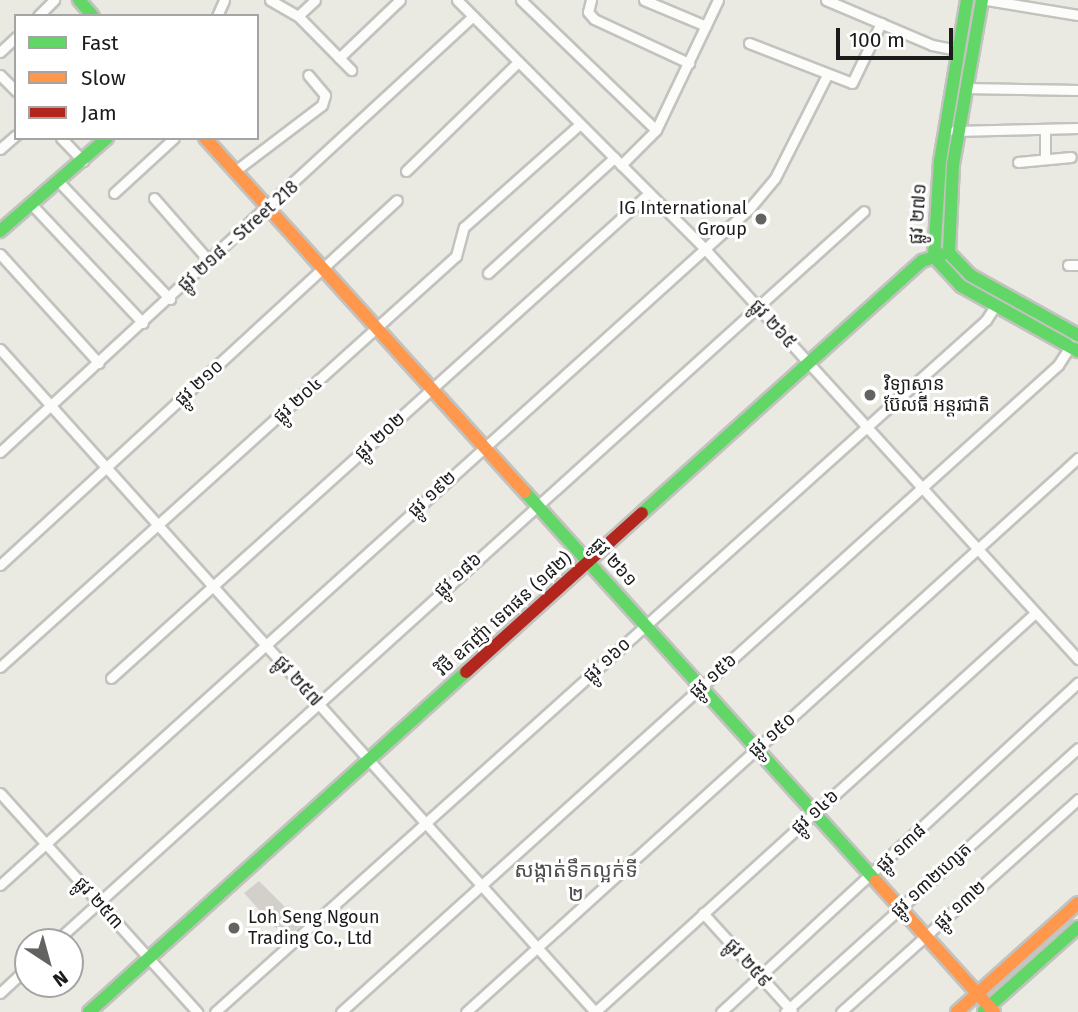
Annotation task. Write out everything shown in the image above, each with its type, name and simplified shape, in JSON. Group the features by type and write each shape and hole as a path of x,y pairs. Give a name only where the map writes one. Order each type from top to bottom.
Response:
{"street":[{"path":"39,14 54,0"},
{"path":"79,0 91,14"},
{"path":"270,0 298,16 351,71"},
{"path":"298,16 315,0"},
{"path":"339,58 400,0"},
{"name":"ផ្លូវ ២៦៥","path":"457,0 704,248 1078,659"},
{"path":"521,0 656,130"},
{"path":"591,0 588,12 594,19 689,63"},
{"path":"644,0 706,26"},
{"path":"621,165 656,130 718,0"},
{"path":"826,0 958,50"},
{"name":"ផ្លូវ ២៧១","path":"967,0 944,130 933,257 946,276 1074,349"},
{"path":"984,0 1078,15"},
{"name":"ផ្លូវ ២៧១","path":"984,0 958,132 946,237 949,253 970,275 1078,334"},
{"name":"ផ្លូវ ២១៨ - Street 218","path":"0,452 269,209 473,16"},
{"path":"749,43 827,75 856,82 881,23"},
{"path":"0,52 14,39"},
{"path":"406,171 518,62"},
{"path":"235,172 322,105 325,95 309,75"},
{"name":"ផ្លូវ ១៩២","path":"0,885 770,186 827,75"},
{"path":"965,88 1078,90"},
{"name":"ផ្លូវ ២០៤","path":"0,667 159,527 459,253 464,227 580,124"},
{"path":"944,130 1045,132 1078,128"},
{"path":"1045,132 1045,159"},
{"path":"0,149 14,137"},
{"path":"63,140 83,161"},
{"path":"0,232 34,207 105,140"},
{"path":"114,193 172,140"},
{"name":"ផ្លូវ ២៦១","path":"207,140 537,503 977,993 989,1010"},
{"path":"488,273 614,158"},
{"path":"1018,162 1071,158"},
{"path":"60,183 170,299"},
{"name":"ផ្លូវ ២០២","path":"111,678 649,194"},
{"path":"154,198 210,262"},
{"name":"ផ្លូវ ២១០","path":"0,565 397,200"},
{"path":"34,207 143,323"},
{"name":"ផ្លូវ ១៨៦","path":"70,928 537,503 864,211"},
{"name":"វិថី ឧកញ៉ា ទេពផន (១៨២)","path":"89,1012 922,261 949,253"},
{"path":"0,254 99,363"},
{"name":"ផ្លូវ ១៦០","path":"215,1012 986,320 995,306"},
{"name":"ផ្លូវ ១៥៦","path":"341,1012 1058,365 1074,349 1078,334"},
{"name":"ផ្លូវ ២៥៧","path":"0,349 595,1012"},
{"name":"ផ្លូវ ១៥០","path":"466,1012 1078,458"},
{"name":"ផ្លូវ ១៤៦","path":"595,1012 1035,612"},
{"name":"ផ្លូវ ១៣៨","path":"721,1012 872,876 1078,682"},
{"name":"ផ្លូវ ១៣២ហ្សេត","path":"789,1011 1078,748"},
{"name":"ផ្លូវ ២៥៣","path":"0,793 197,1012"},
{"name":"ផ្លូវ ១៣២","path":"841,1012 1078,799"},
{"path":"957,1012 1078,903"},
{"name":"ផ្លូវ ២៥៩","path":"703,913 789,1011"},
{"path":"989,1010 1078,927"},
{"path":"0,993 14,980"}],"building":[{"name":"IG International Group","path":"761,210 767,213 770,219 767,225 761,228 755,225 752,219 755,213"},
{"path":"259,881 302,924 286,939 244,893"}],"traffic: fast":[{"path":"79,0 91,14"},
{"path":"967,0 940,161 934,257 961,286 1078,351"},
{"path":"982,0 953,164 949,253 970,275 1078,335"},
{"path":"0,231 105,140"},
{"path":"642,513 922,261 943,254"},
{"path":"525,492 876,881"},
{"path":"89,1012 466,672"},
{"path":"984,1011 1078,927"}],"traffic: slow":[{"path":"207,140 525,492"},
{"path":"876,881 994,1012"},
{"path":"957,1012 1078,903"}],"traffic: jam":[{"path":"466,672 642,513"}],"place":[{"name":"IG International Group","path":"761,219"},
{"name":"វិទ្យាស្ថាន ប៊ែលធី អន្ដរជាតិ","path":"870,395"},
{"name":"Loh Seng Ngoun Trading Co., Ltd","path":"234,928"}],"district":[{"name":"សង្កាត់ទឹកល្អក់ទី ២","path":"576,882"}]}
